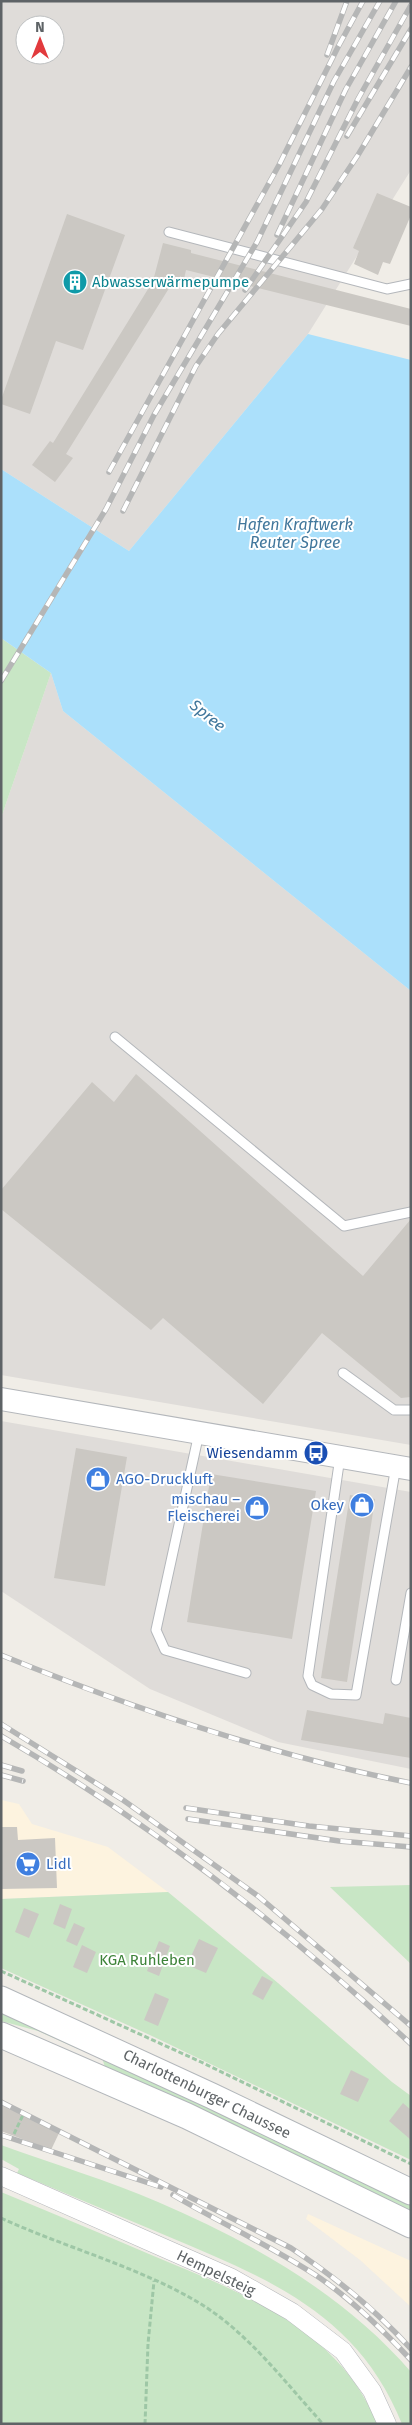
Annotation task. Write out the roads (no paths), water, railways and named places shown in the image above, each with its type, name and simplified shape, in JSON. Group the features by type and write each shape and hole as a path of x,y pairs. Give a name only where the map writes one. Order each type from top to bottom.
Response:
{"main road":[{"name":"Charlottenburger Chaussee","path":"1,1999 187,2116 411,2225"},
{"name":"Charlottenburger Chaussee","path":"1,2035 90,2056 411,2192"}],"street":[{"path":"1,1399 403,1467"},
{"name":"Hempelsteig","path":"1,2176 232,2278 292,2312 343,2351 372,2391 388,2424"}],"lane":[{"path":"169,232 387,288 411,284"},
{"path":"115,1037 344,1226 411,1212"},
{"path":"342,1373 394,1410 411,1410"},
{"path":"199,1433 156,1630 165,1650 246,1673"},
{"path":"340,1457 308,1676 312,1685 331,1694 356,1694 403,1467"},
{"path":"396,1680 411,1593"}],"water":[{"path":"308,334 411,360 411,991 63,711 51,673 1,638 1,469 129,551"}],"railway":[{"path":"327,55 347,1"},
{"path":"109,472 279,165 363,1"},
{"path":"1,681 106,509 154,415 257,242 334,81 380,1"},
{"path":"277,235 346,89 396,1"},
{"path":"245,290 306,202 358,99 411,5"},
{"path":"347,136 411,29"},
{"path":"123,511 196,366 218,334 322,209 358,155 411,67"},
{"path":"1,1655 101,1694 203,1729 306,1759 411,1783"},
{"path":"1,1724 123,1800 258,1896 411,2026"},
{"path":"1,1736 110,1804 215,1878 315,1959 411,2044"},
{"path":"1,1765 22,1771"},
{"path":"1,1775 23,1781"},
{"path":"186,1808 309,1826 411,1836"},
{"path":"188,1819 339,1841 411,1847"},
{"path":"1,2102 291,2248 354,2294 411,2349"},
{"path":"1,2135 161,2187"},
{"path":"173,2195 320,2278 367,2316 411,2360"}],"place":[{"name":"Abwasserwärmepumpe","path":"75,282"},
{"name":"Wiesendamm","path":"316,1453"},
{"name":"AGO-Druckluft","path":"98,1479"},
{"name":"Okey","path":"362,1505"},
{"name":"mischau – Fleischerei","path":"257,1508"},
{"name":"Lidl","path":"28,1864"}],"water label":[{"name":"Hafen Kraftwerk Reuter Spree","path":"295,533"},
{"name":"Spree","path":"208,715"}],"park label":[{"name":"KGA Ruhleben","path":"147,1960"}]}
